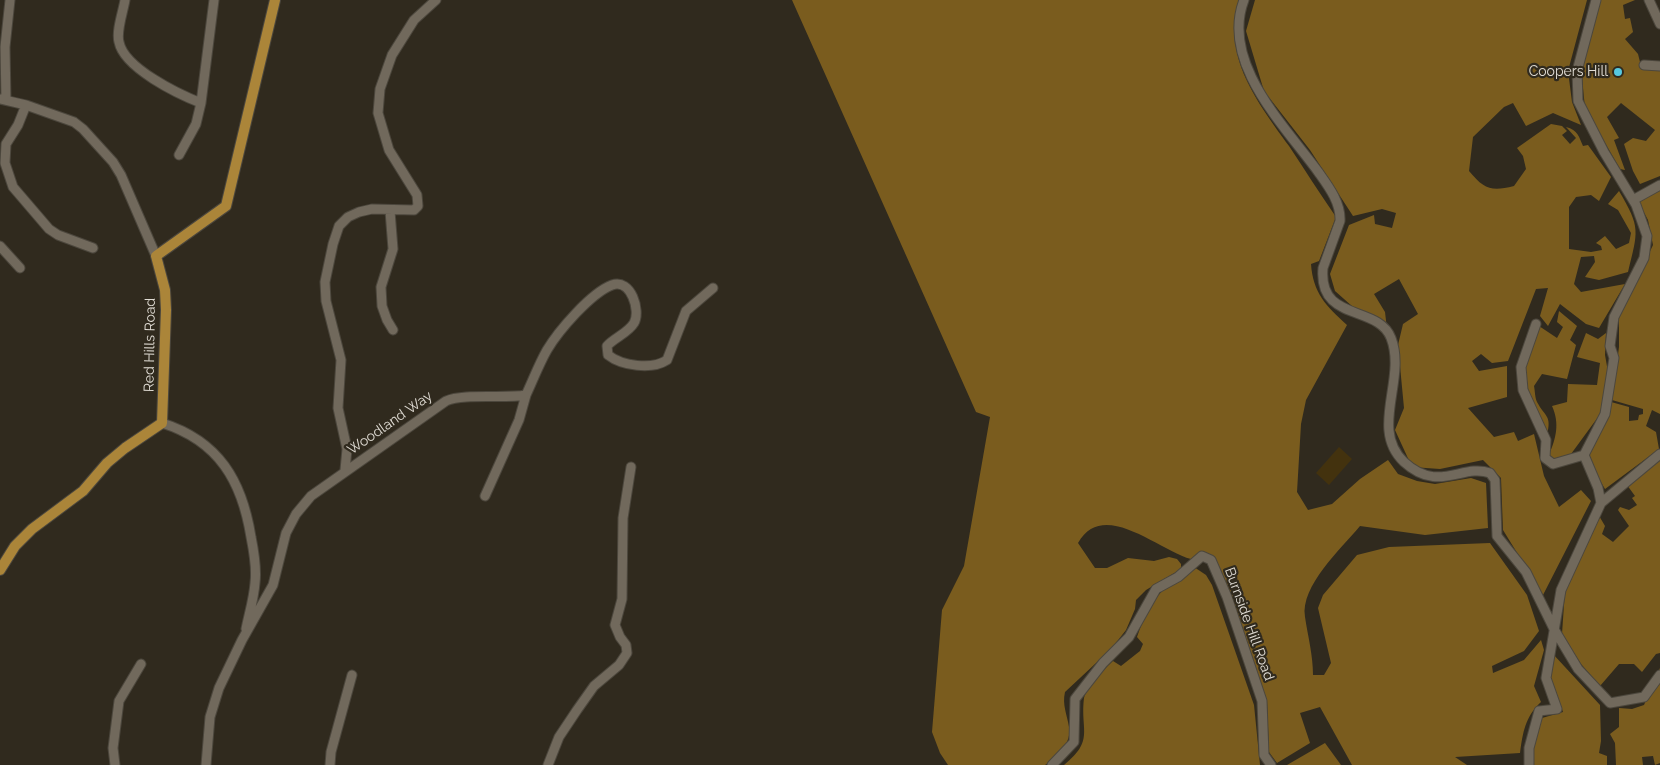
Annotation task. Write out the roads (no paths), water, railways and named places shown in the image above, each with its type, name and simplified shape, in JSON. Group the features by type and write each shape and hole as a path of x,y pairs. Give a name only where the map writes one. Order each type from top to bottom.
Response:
{"main road":[{"path":"156,256 226,206 275,0"},
{"name":"Red Hills Road","path":"156,256 165,290 166,310 162,424"},
{"path":"0,570 15,546 32,528 83,491 107,463 125,448 162,424"}],"street":[{"path":"10,0 5,47 3,99 74,122 113,162 121,175 156,256"},
{"path":"125,0 118,41 123,54 147,74 181,95 202,103"},
{"path":"179,155 196,124 202,103 214,0"},
{"path":"345,470 347,449 338,408 341,360 326,301 325,282 328,264 339,226 348,217 372,209 390,211 414,210 418,206 419,199 389,150 378,113 380,89 392,55 414,20 436,0"},
{"path":"1244,0 1237,23 1242,46 1253,78 1267,105 1322,178 1336,200 1340,213 1340,221 1322,275 1329,298 1346,310 1384,328 1392,340 1394,391 1388,422 1391,443 1404,461 1414,470 1425,474 1443,478 1480,471 1490,473 1495,480 1497,536 1526,572 1554,629 1578,669 1610,703 1644,697 1660,674"},
{"path":"1536,324 1521,367 1522,383 1532,415 1546,440 1545,458 1553,464 1584,455 1606,414 1614,358 1610,346 1614,317 1644,258 1647,236 1633,200 1604,152 1578,101 1576,71 1596,0"},
{"path":"1649,0 1660,24"},
{"path":"1644,65 1660,66"},
{"path":"26,105 18,125 6,144 5,163 13,187 49,229 58,235 93,248"},
{"path":"1633,200 1660,185"},
{"path":"390,211 393,249 381,287 382,306 393,330"},
{"path":"0,246 20,268"},
{"path":"485,496 519,420 526,395 547,350 580,311 612,285 623,285 629,289 636,315 631,326 607,346 608,355 617,360 654,366 662,363 670,356 686,311 713,288"},
{"name":"Woodland Way","path":"203,763 212,710 219,688 244,636 273,585 286,533 296,514 312,496 345,470 453,398 498,398 526,395"},
{"path":"162,424 190,434 226,466 238,485 248,518 255,560 255,584 244,636"},
{"path":"1529,765 1529,748 1539,711 1557,709 1546,678 1561,590 1601,503 1660,454"},
{"path":"1584,455 1598,488 1601,503"},
{"path":"548,765 559,737 577,710 594,686 619,665 627,653 626,645 620,637 615,624 622,599 623,518 631,467"},
{"name":"Burnside Hill Road","path":"1052,765 1074,742 1074,699 1103,663 1129,637 1156,589 1178,577 1202,556 1211,560 1227,597 1262,701 1264,755 1271,765"},
{"path":"115,765 115,724 119,701 141,664"},
{"path":"330,765 352,675"}],"place":[{"name":"Coopers Hill","path":"1618,72"}]}
